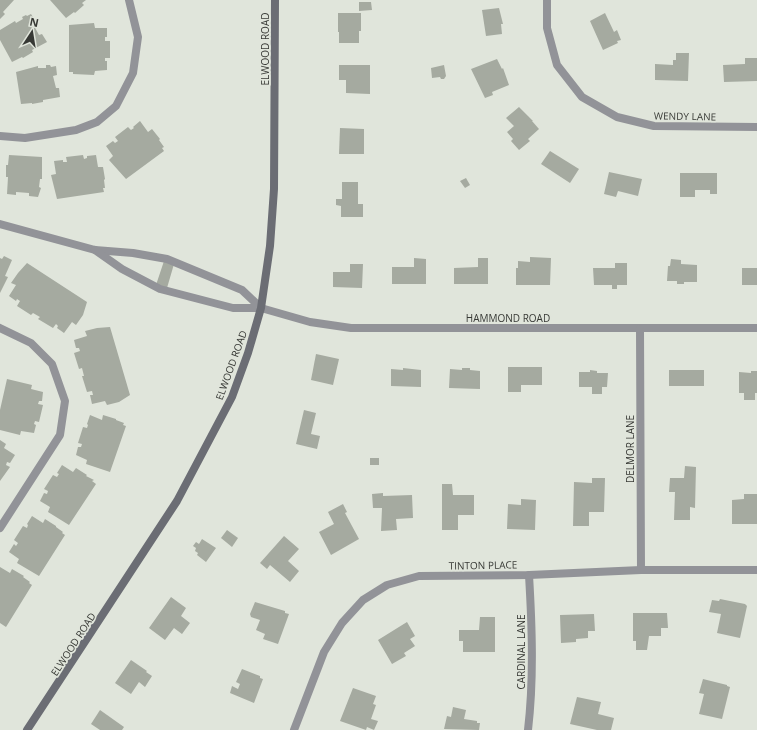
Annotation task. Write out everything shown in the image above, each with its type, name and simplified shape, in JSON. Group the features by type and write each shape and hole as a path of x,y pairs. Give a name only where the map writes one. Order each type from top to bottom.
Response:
{"main road":[{"name":"ELWOOD ROAD","path":"27,730 177,501 232,397 261,308 270,246 274,189 275,0"}],"street":[{"path":"0,136 25,138 76,130 98,122 116,106 133,73 138,37 129,0"},
{"name":"WENDY LANE","path":"547,0 547,28 557,64 582,97 617,117 654,126 757,127"},
{"path":"0,224 95,250 133,253 167,259 242,290 261,308"},
{"path":"95,250 122,269 160,290 233,308 261,308"},
{"name":"HAMMOND ROAD","path":"261,308 310,322 351,328 757,328"},
{"path":"0,328 31,343 52,364 65,401 60,435 0,528"},
{"name":"DELMOR LANE","path":"640,328 641,570"},
{"name":"TINTON PLACE","path":"294,730 324,652 342,623 363,600 387,585 419,576 529,575 641,570 757,570"},
{"name":"CARDINAL LANE","path":"528,730 531,705 532,627 529,575"}],"building":[{"path":"0,0 14,0 3,12 5,14 0,19"},
{"path":"50,0 86,0 82,3 84,5 75,13 74,12 66,18"},
{"path":"359,2 371,2 372,10 359,11"},
{"path":"499,8 503,24 501,24 502,34 486,36 482,10"},
{"path":"338,13 361,13 359,43 339,43"},
{"path":"605,13 614,32 617,30 621,40 603,50 590,21"},
{"path":"31,14 36,22 33,24 39,35 42,34 47,42 32,50 33,52 23,58 22,57 12,62 0,40 0,30 15,21 16,23 23,19 22,17"},
{"path":"94,23 95,28 107,28 107,37 105,37 105,41 110,41 110,58 105,58 105,61 107,61 107,70 95,71 94,75 73,74 73,72 69,72 69,25"},
{"path":"676,53 689,53 688,81 655,80 655,64 673,65 673,60 676,60"},
{"path":"745,58 757,58 757,81 724,82 723,65 745,64"},
{"path":"497,59 502,69 503,68 509,85 492,92 493,95 485,98 471,69"},
{"path":"46,65 50,65 51,67 56,66 57,75 53,76 56,88 59,88 60,97 43,100 43,102 32,104 21,104 16,72 38,66 38,68 46,68"},
{"path":"339,65 370,65 370,94 346,93 346,80 339,80"},
{"path":"444,65 446,76 444,79 441,79 440,77 432,78 431,68"},
{"path":"519,107 539,129 528,139 530,141 519,150 511,141 513,139 507,132 514,126 506,118"},
{"path":"140,121 148,132 152,129 160,139 159,140 164,147 162,148 164,151 126,179 109,160 113,156 106,146 113,141 115,143 118,141 115,137 128,127 131,130"},
{"path":"340,128 364,129 364,154 339,154"},
{"path":"550,151 579,169 570,183 541,164"},
{"path":"9,155 42,157 42,179 40,179 39,187 41,188 38,197 29,196 29,193 16,192 16,195 7,194 8,177 6,177 6,165 8,165"},
{"path":"83,155 84,159 87,158 87,156 96,155 98,167 103,167 105,179 105,188 103,188 104,192 57,199 51,175 56,174 54,161 63,160 63,162 67,162 66,157"},
{"path":"609,172 642,179 638,196 618,191 616,197 604,194"},
{"path":"680,173 717,173 717,194 710,194 710,190 695,190 695,197 680,197"},
{"path":"466,178 470,185 465,188 460,181"},
{"path":"342,182 358,182 358,204 363,204 363,217 341,217 341,206 336,205 336,199 342,199"},
{"path":"4,256 12,260 5,276 8,277 0,293 0,258 2,259"},
{"path":"530,257 551,258 550,285 516,285 516,268 518,268 518,261 530,262"},
{"path":"414,258 426,259 426,284 392,284 392,267 414,267"},
{"path":"478,258 488,258 488,284 454,284 454,268 478,267"},
{"path":"671,259 681,260 681,264 697,265 697,282 684,282 684,284 677,284 677,281 667,281 668,266 670,266"},
{"path":"164,261 174,264 167,288 156,285"},
{"path":"27,263 87,302 83,315 76,325 72,322 64,333 57,328 58,326 56,324 53,328 38,319 40,317 33,313 31,315 17,306 20,301 17,299 16,301 9,296 16,285 11,283"},
{"path":"615,263 627,263 627,285 617,285 617,289 612,289 612,285 594,285 593,268 615,268"},
{"path":"350,264 363,264 362,288 333,287 333,272 350,272"},
{"path":"742,268 757,268 757,285 742,285"},
{"path":"110,327 130,395 119,402 107,405 105,401 92,404 90,395 93,395 92,391 87,392 82,376 84,376 82,368 79,369 74,353 80,351 79,348 76,348 74,340 87,336 85,331"},
{"path":"316,354 339,359 333,385 311,380"},
{"path":"508,367 542,367 542,385 521,385 521,392 508,392"},
{"path":"403,368 421,370 421,387 391,386 391,369 403,370"},
{"path":"462,368 470,368 470,370 480,371 480,389 449,388 450,369 462,370"},
{"path":"590,370 597,371 597,373 608,373 607,387 602,387 602,394 592,394 592,387 579,387 579,372 590,372"},
{"path":"669,370 704,370 704,386 669,386"},
{"path":"751,371 757,371 757,393 755,393 755,400 744,400 744,393 739,393 739,372 751,373"},
{"path":"7,379 32,385 31,389 43,392 42,401 39,401 38,404 43,405 39,422 35,421 34,424 36,425 34,433 21,431 20,435 0,430 0,410"},
{"path":"304,410 316,413 311,434 320,436 317,449 296,444"},
{"path":"90,415 102,420 103,415 116,419 124,423 123,425 126,426 110,472 86,464 87,460 76,455 78,447 81,447 82,444 78,443 83,427 87,428"},
{"path":"0,440 6,444 4,448 15,455 10,463 7,462 6,465 10,467 0,481"},
{"path":"370,458 379,458 379,465 370,465"},
{"path":"62,465 73,472 76,468 94,480 92,481 96,484 69,525 48,512 50,507 40,501 44,493 47,494 48,491 44,489 53,475 57,477 59,474 57,473"},
{"path":"685,466 696,467 695,508 690,507 690,520 674,520 675,492 669,492 670,478 684,478"},
{"path":"592,478 605,478 604,512 589,512 589,526 573,526 574,482 592,483"},
{"path":"442,484 452,484 453,495 474,495 474,515 458,515 458,530 442,530"},
{"path":"383,493 383,496 412,495 413,518 396,519 397,530 381,531 382,508 373,508 372,494"},
{"path":"744,494 757,494 757,524 732,524 732,500 744,499"},
{"path":"521,499 536,500 535,530 507,529 508,504 521,505"},
{"path":"343,504 347,512 345,513 359,539 331,555 319,532 334,524 328,512"},
{"path":"32,516 43,523 45,519 56,526 65,535 39,576 17,563 19,559 9,552 14,544 16,546 18,543 14,540 23,526 27,528 27,524"},
{"path":"227,530 238,538 232,547 221,538"},
{"path":"284,536 299,549 288,561 299,571 290,582 270,565 267,569 260,563"},
{"path":"202,539 216,548 206,562 197,555 198,553 195,551 196,548 193,546 196,542 199,544"},
{"path":"0,567 10,573 12,569 24,576 23,577 32,585 6,627 0,623"},
{"path":"171,597 186,608 181,616 190,623 182,634 174,628 165,640 149,628"},
{"path":"720,599 745,604 747,606 740,638 717,633 721,614 709,612 712,600 719,601"},
{"path":"255,602 285,611 285,613 289,614 278,644 263,639 265,634 256,630 260,620 251,617 250,614"},
{"path":"633,613 667,613 668,628 661,628 661,636 649,636 647,650 636,650 636,641 633,641"},
{"path":"594,614 595,631 588,631 588,638 576,639 576,642 561,643 560,615"},
{"path":"480,617 495,617 495,652 463,652 463,641 459,641 459,630 479,630"},
{"path":"407,622 415,636 410,639 415,646 404,653 406,656 392,664 378,640"},
{"path":"131,660 152,676 145,687 139,682 131,694 115,683"},
{"path":"242,669 260,676 260,678 263,679 254,703 230,693 232,686 238,689 240,684 236,682"},
{"path":"703,679 730,687 722,719 699,714 704,694 699,693"},
{"path":"353,688 376,696 373,704 376,705 371,719 378,721 374,730 367,727 366,730 340,721"},
{"path":"577,697 601,702 598,714 614,718 611,730 597,730 570,724"},
{"path":"453,707 466,710 464,719 477,721 477,723 480,723 479,730 444,729 447,716 451,717"},
{"path":"100,710 124,727 122,730 100,730 91,724"}]}
